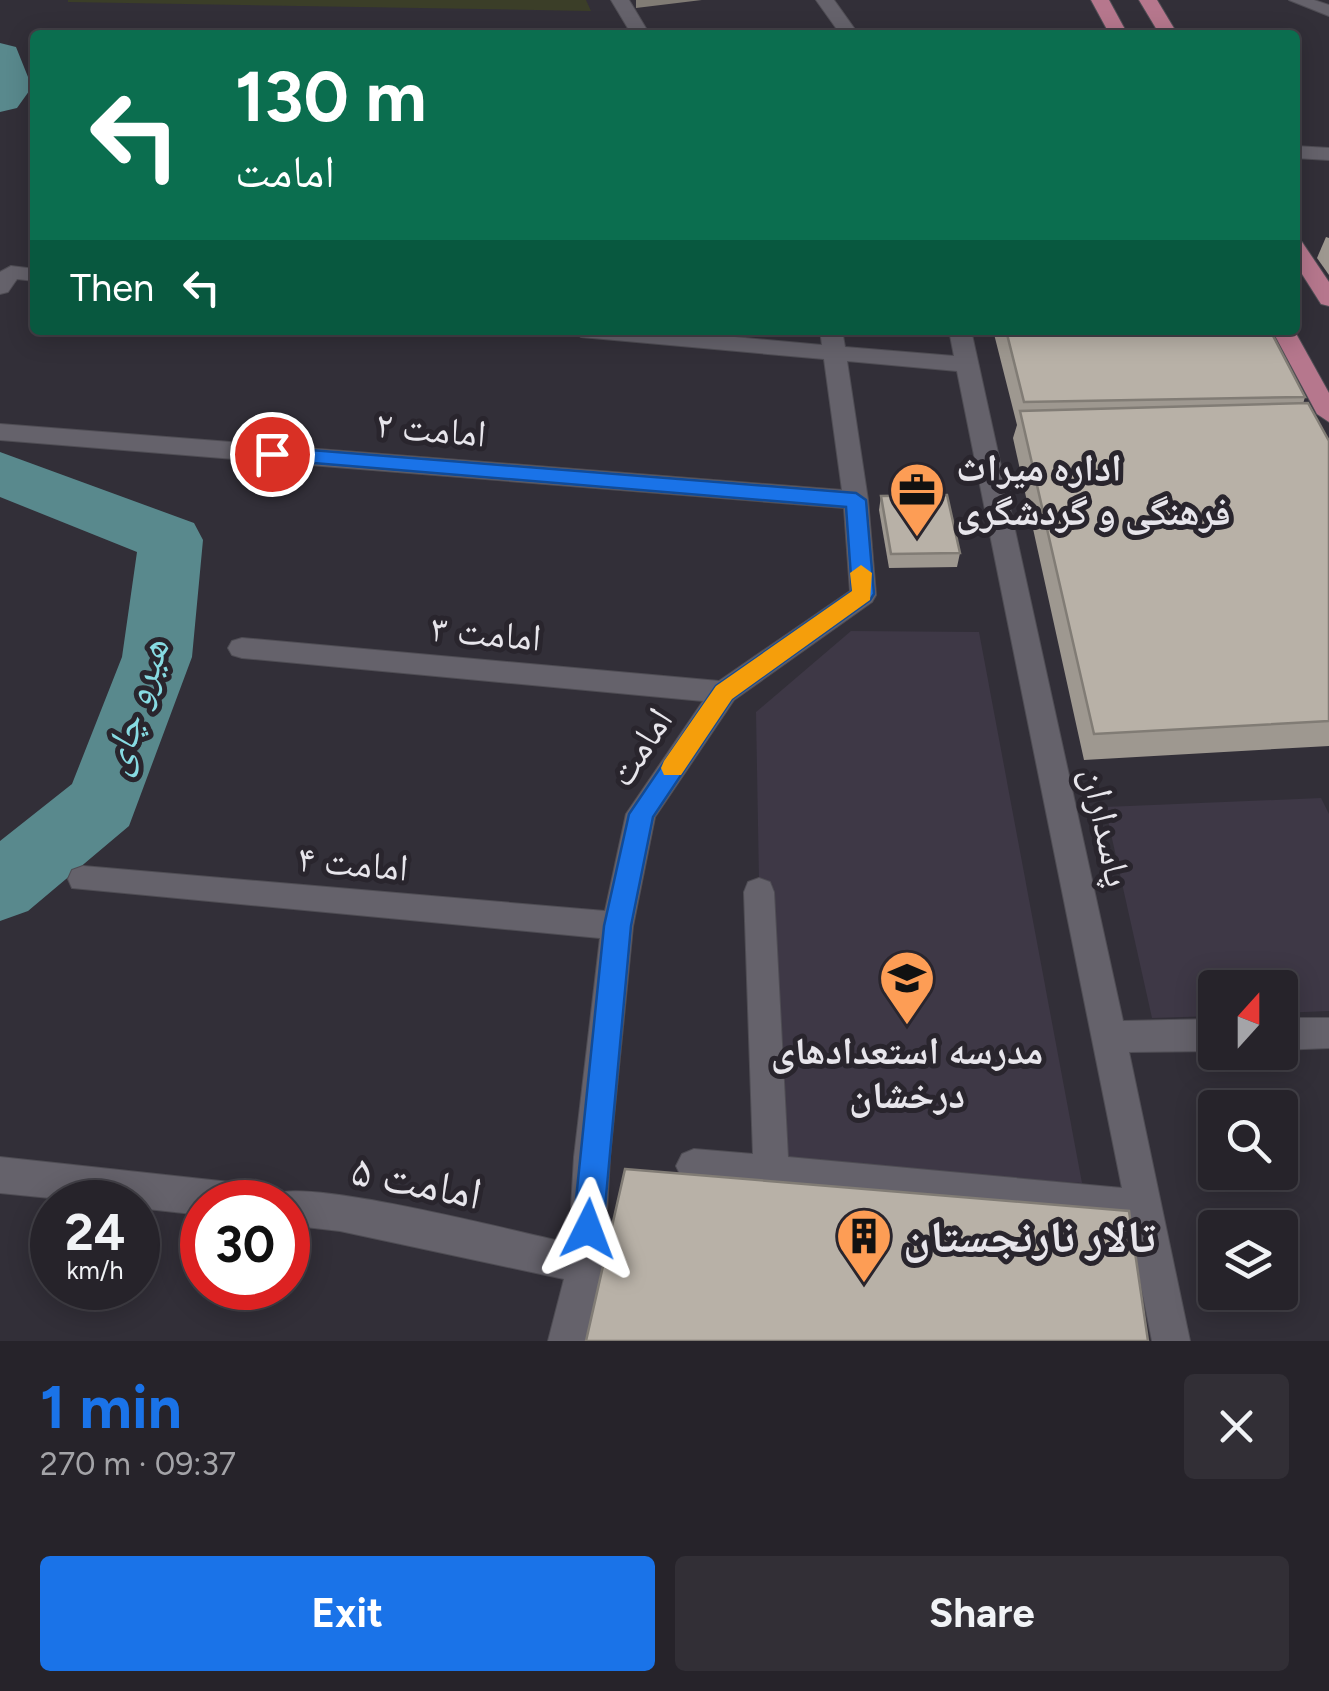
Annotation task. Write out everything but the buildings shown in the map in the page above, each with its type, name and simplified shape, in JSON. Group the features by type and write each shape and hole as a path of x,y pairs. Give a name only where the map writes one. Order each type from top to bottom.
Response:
{"main road":[{"path":"1100,0 1116,30"},
{"path":"1148,0 1167,30"},
{"path":"1300,254 1329,299"},
{"path":"1285,335 1329,414"}],"street":[{"path":"620,0 638,30"},
{"path":"825,0 846,30"},
{"path":"1298,0 1329,11"},
{"path":"1300,152 1329,154"},
{"path":"5,280 30,276"},
{"path":"677,335 833,343 968,365"},
{"name":"پاسداران","path":"961,335 1171,1341"},
{"name":"امامت","path":"567,1341 586,1265 592,1156 618,926 641,814 724,692 863,594 856,500 833,343"},
{"name":"امامت ۲","path":"0,432 856,500"},
{"name":"امامت ۳","path":"242,648 724,692"},
{"name":"امامت ۴","path":"82,879 618,926"},
{"path":"759,892 771,1173"},
{"path":"1298,1034 1329,1034"},
{"path":"1109,1037 1198,1035"},
{"path":"694,1166 1144,1208"},
{"path":"0,1175 180,1195"},
{"name":"امامت ۵","path":"310,1210 586,1265"}],"shaded area":[{"name":"مدرسه استعدادهای درخشان","path":"851,631 979,632 1082,1183 764,1162 756,712"},
{"path":"1321,798 1329,814 1329,1011 1298,1012 1298,970 1198,970 1198,1017 1152,1018 1105,807"}],"green space":[{"path":"586,0 591,11 68,2"}],"waterway":[{"name":"هیرو چای","path":"0,57 8,87 0,98"},
{"name":"هیرو چای","path":"0,473 171,540 157,657 102,804 0,887"}],"slow traffic":[{"path":"673,768 724,692 863,594 861,573"}],"place":[{"name":"اداره میراث فرهنگی و گردشگری","path":"917,539"},
{"name":"مدرسه استعدادهای درخشان","path":"907,1027"},
{"name":"تالار نارنجستان","path":"864,1285"}],"route":[{"path":"272,454 856,500 863,594 724,692 641,814 618,926 592,1156 588,1229"}]}
